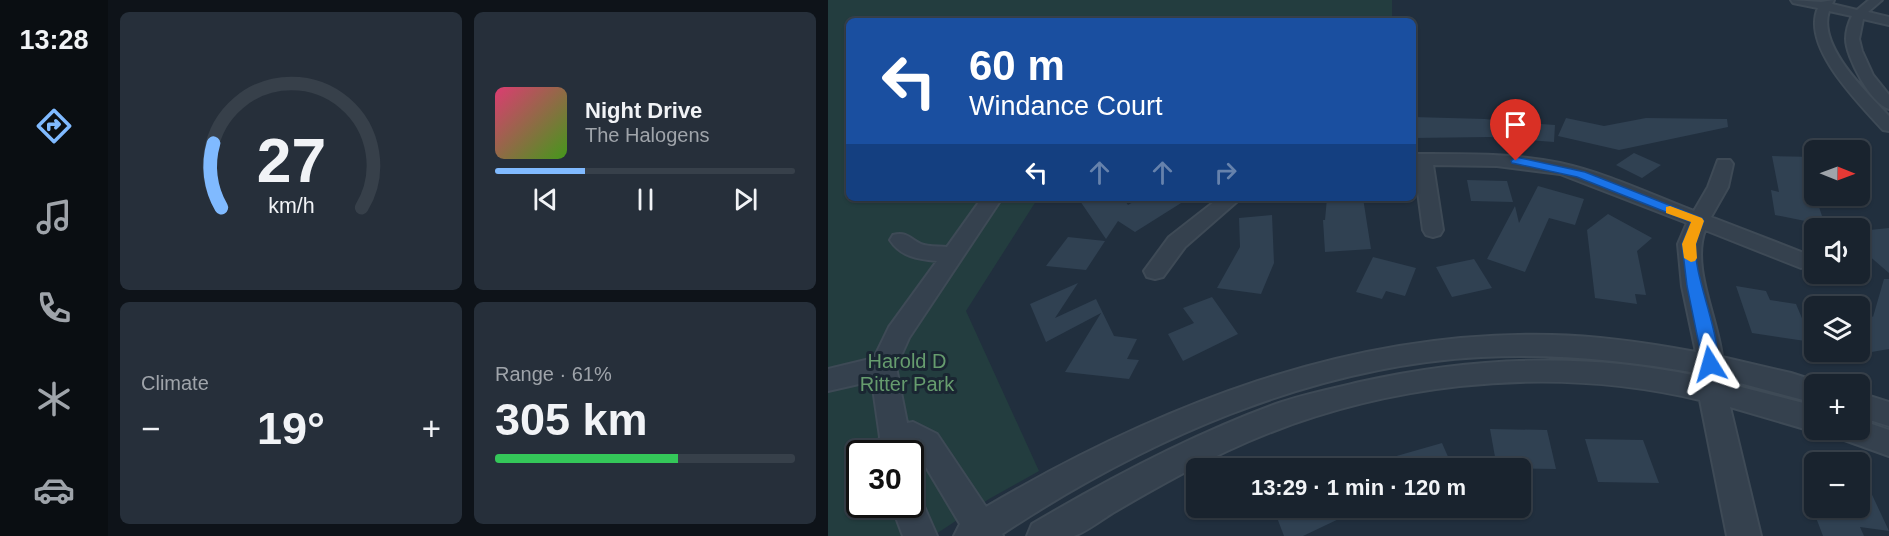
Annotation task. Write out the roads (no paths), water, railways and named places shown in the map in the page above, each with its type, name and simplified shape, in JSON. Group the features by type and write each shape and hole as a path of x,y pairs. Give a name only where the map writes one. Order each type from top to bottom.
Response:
{"street":[{"path":"1797,0 1827,3 1859,15 1889,21"},
{"path":"1876,0 1859,15 1853,30 1854,49 1865,74 1889,104"},
{"path":"1827,3 1820,26 1822,38 1850,81 1889,126"},
{"path":"1433,230 1418,159 1516,161 1581,174 1801,260"},
{"path":"1724,164 1718,187 1698,221 1689,244 1694,286 1708,344 1711,377 1744,536"},
{"path":"892,440 883,367 898,334 990,201"},
{"path":"1155,271 1177,242 1227,201"},
{"path":"901,240 917,252 952,255"},
{"path":"924,441 979,533 1114,452 1224,402 1338,367 1445,349 1554,345 1623,350 1711,377 1804,415"},
{"path":"828,380 883,367"},
{"path":"1044,536 1128,485 1233,435 1279,415 1380,389 1450,376 1515,371 1576,371 1711,377 1804,390"},
{"path":"1870,408 1889,414"},
{"path":"903,440 913,435 922,440"},
{"path":"1870,436 1889,443"},
{"path":"913,518 921,536"}],"park label":[{"name":"Harold D Ritter Park","path":"907,372"}]}
